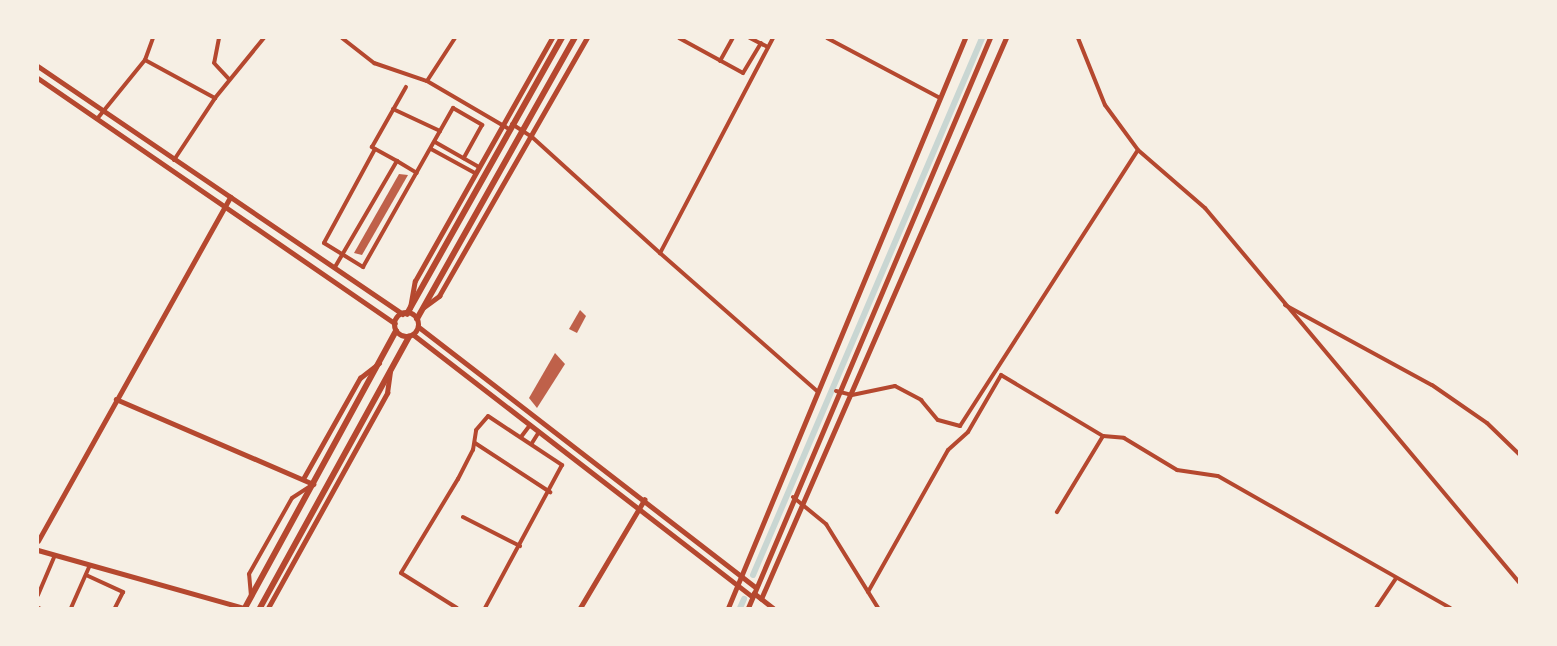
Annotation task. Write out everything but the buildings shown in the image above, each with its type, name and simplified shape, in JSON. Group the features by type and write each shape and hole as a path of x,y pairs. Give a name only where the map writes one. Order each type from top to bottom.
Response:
{"main road":[{"path":"245,608 396,331 395,323 407,312 562,38"},
{"path":"417,320 575,38"},
{"path":"260,608 390,372 419,327 417,320 407,312"},
{"path":"396,331 412,336"}],"street":[{"path":"96,120 145,60 153,38"},
{"path":"218,38 214,63 229,80"},
{"path":"174,160 215,98 264,38"},
{"path":"342,38 380,66 427,81 503,126 523,131 532,137 817,391"},
{"path":"427,81 455,38"},
{"path":"38,66 174,160 335,267 407,312 413,285 552,38"},
{"path":"424,307 439,296 588,38"},
{"path":"679,38 688,40 743,73 761,43"},
{"path":"720,60 733,38"},
{"path":"750,38 768,47"},
{"path":"660,253 773,38"},
{"path":"827,38 940,98"},
{"path":"728,608 965,38"},
{"path":"748,608 836,391 990,38"},
{"path":"761,599 852,395 1006,38"},
{"path":"1078,38 1105,105 1138,150 1200,203 1282,303 1520,584"},
{"path":"145,60 215,98"},
{"path":"38,78 96,120 395,323"},
{"path":"406,87 372,147 417,173"},
{"path":"375,149 324,242 363,267 453,108 482,125 464,158"},
{"path":"393,110 440,132"},
{"path":"435,142 479,167"},
{"path":"431,149 475,173"},
{"path":"836,391 852,395 895,386 921,400 938,420 960,426 1138,150"},
{"path":"335,267 344,255 397,161"},
{"path":"38,541 230,197"},
{"path":"1282,303 1432,385 1488,423 1520,455"},
{"path":"419,327 756,587"},
{"path":"412,336 738,585 773,608"},
{"path":"303,479 360,378 379,363"},
{"path":"268,608 387,393 390,372"},
{"path":"868,592 948,450 968,432 999,376 1009,377 1103,436 1124,438 1178,470 1218,476 1450,608"},
{"path":"116,399 303,479 312,485 292,498 249,574 251,596"},
{"path":"457,608 400,573 475,443 476,430 488,416 532,443 562,465 550,492 485,608"},
{"path":"521,436 530,425"},
{"path":"532,443 539,432"},
{"path":"1057,512 1103,436"},
{"path":"475,443 550,492"},
{"path":"793,497 804,502 841,544 878,608"},
{"path":"580,608 644,500"},
{"path":"463,517 520,546"},
{"path":"38,550 245,608"},
{"path":"38,595 55,555"},
{"path":"71,608 90,565"},
{"path":"86,575 123,592 116,608"},
{"path":"1376,608 1396,578"}],"waterway":[{"path":"753,575 982,38"},
{"path":"740,608 744,599"}]}
